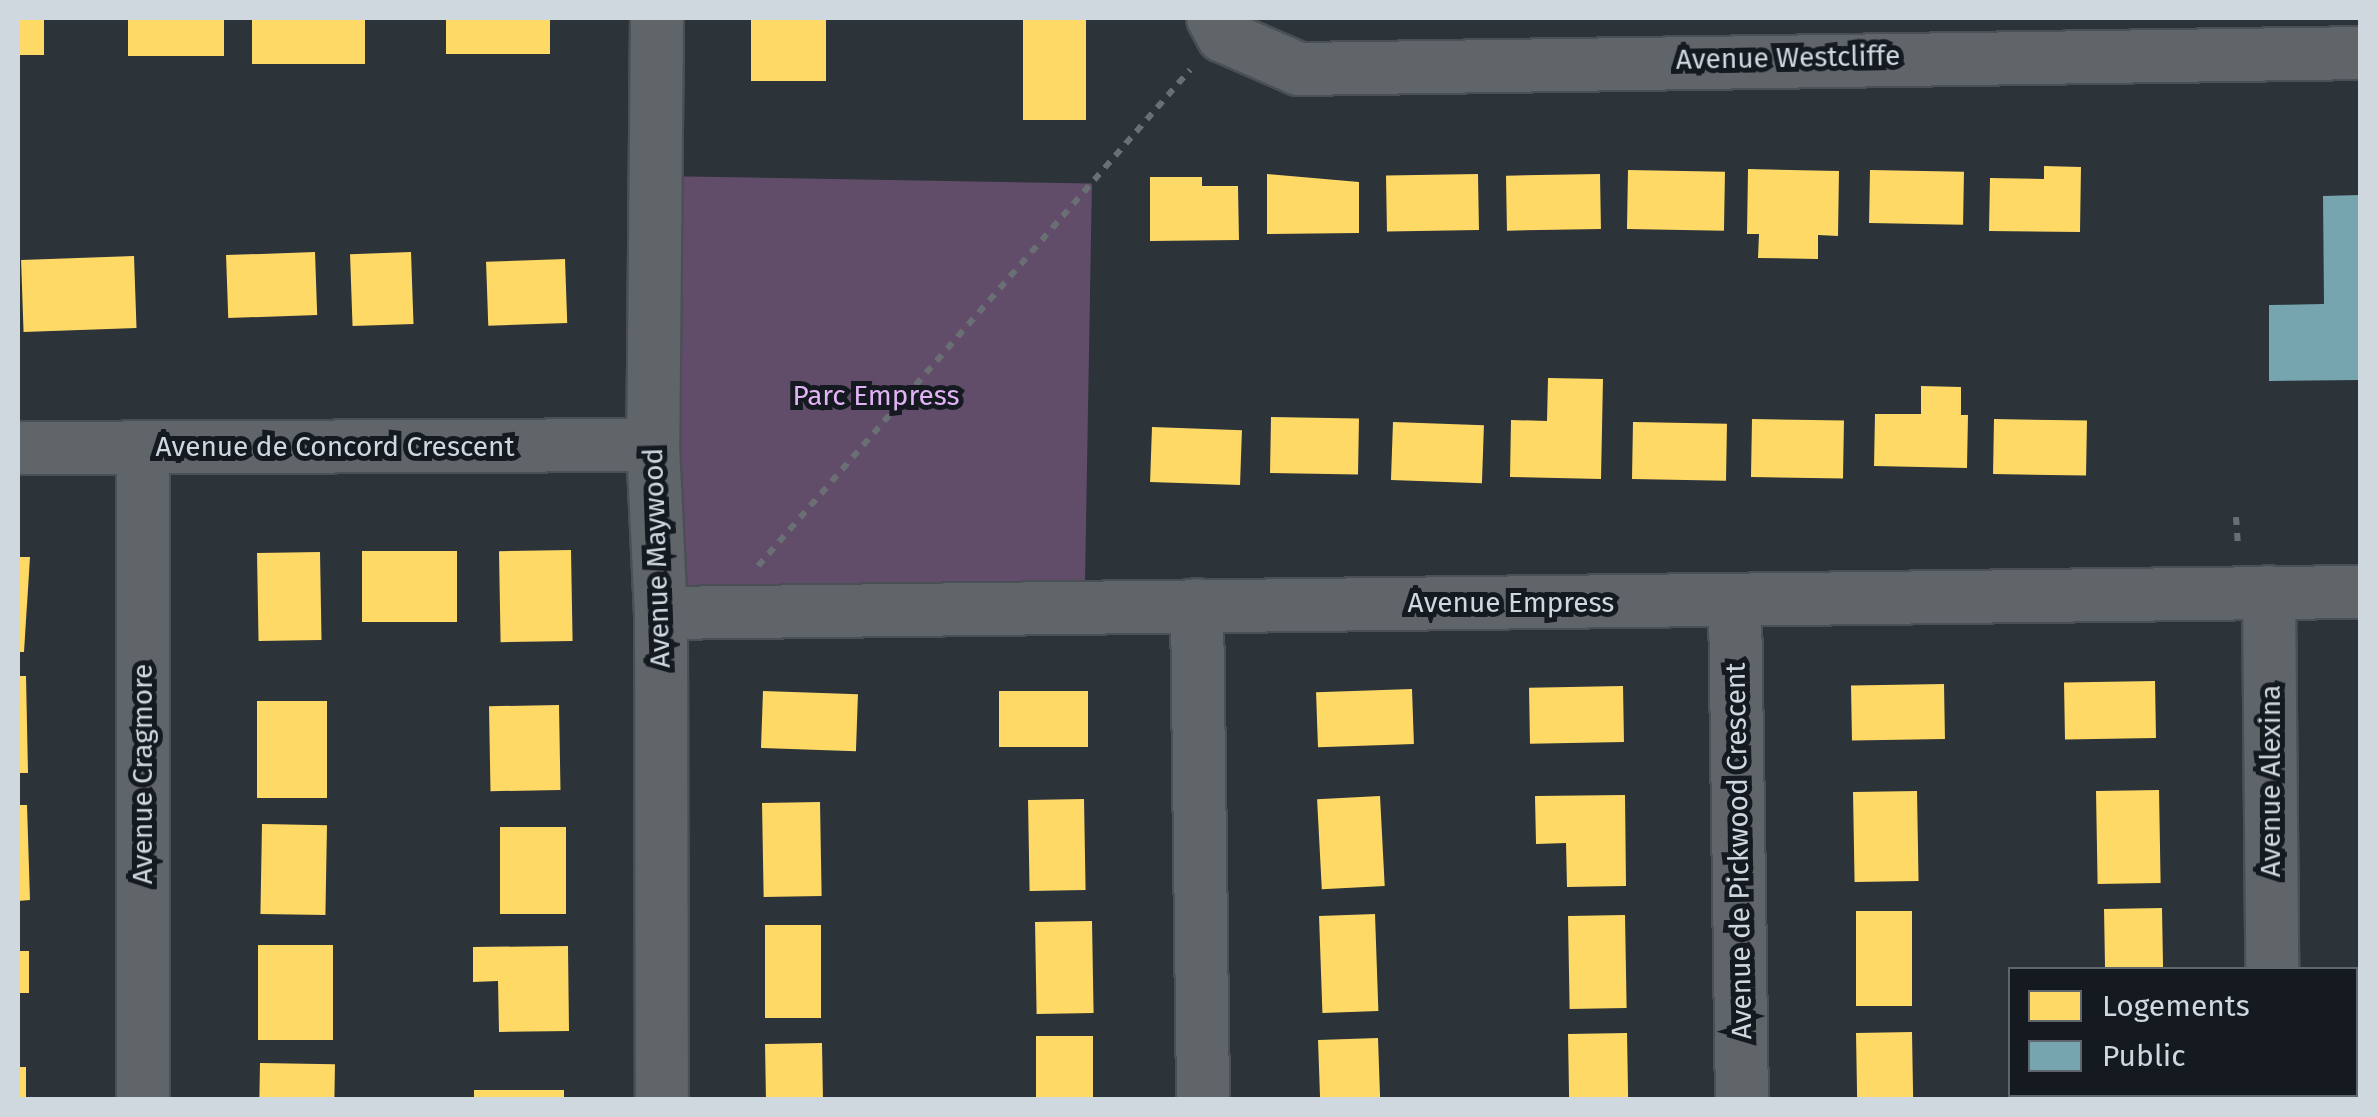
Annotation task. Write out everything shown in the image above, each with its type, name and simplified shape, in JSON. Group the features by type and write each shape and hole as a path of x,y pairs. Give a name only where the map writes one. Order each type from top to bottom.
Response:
{"street":[{"name":"Avenue Maywood","path":"656,18 652,445 662,614 662,1100"},
{"name":"Avenue Westcliffe","path":"1211,39 1299,68 1728,38 2360,53"},
{"name":"Avenue de Concord Crescent","path":"18,448 652,445"},
{"name":"Avenue Cragmore","path":"143,448 143,1100"},
{"name":"Avenue Alexina","path":"2270,592 2272,967"},
{"name":"Avenue Empress","path":"662,614 2360,592"},
{"name":"Avenue de Pickwood Crescent","path":"1735,602 1742,1100"},
{"path":"1197,605 1203,1100"}],"path":[{"path":"747,578 1211,39"}],"green space":[{"name":"Parc Empress","path":"657,176 1092,184 1084,621 649,613"}],"building: Logements":[{"path":"18,18 44,18 44,55 18,55"},
{"path":"128,18 224,18 224,56 128,56"},
{"path":"252,18 365,18 365,64 252,64"},
{"path":"446,18 550,18 550,54 446,54"},
{"path":"751,18 826,18 826,81 751,81"},
{"path":"1023,18 1086,18 1086,120 1023,120"},
{"path":"2044,166 2081,167 2080,232 1989,231 1990,178 2044,179"},
{"path":"1748,169 1839,171 1838,236 1818,235 1818,259 1758,258 1759,234 1747,234"},
{"path":"1628,170 1725,172 1724,231 1627,229"},
{"path":"1870,170 1964,172 1963,225 1869,223"},
{"path":"1267,174 1359,182 1359,233 1267,234"},
{"path":"1478,174 1479,230 1387,232 1386,176"},
{"path":"1600,174 1601,229 1507,231 1506,176"},
{"path":"1150,177 1202,177 1202,186 1238,186 1239,240 1150,241"},
{"path":"315,252 317,315 228,318 226,255"},
{"path":"411,252 414,324 353,326 350,254"},
{"path":"134,256 137,328 24,332 21,260"},
{"path":"565,259 567,323 488,326 486,262"},
{"path":"1548,378 1603,379 1601,479 1510,477 1511,420 1547,421"},
{"path":"1921,386 1961,387 1961,415 1968,415 1967,468 1874,466 1875,414 1921,414"},
{"path":"1271,417 1359,419 1358,475 1270,473"},
{"path":"1752,419 1844,421 1843,479 1751,477"},
{"path":"1994,419 2087,421 2086,476 1993,474"},
{"path":"1393,422 1484,425 1482,483 1391,480"},
{"path":"1633,422 1727,424 1726,481 1632,479"},
{"path":"1152,427 1242,430 1240,485 1150,482"},
{"path":"571,550 573,641 501,642 499,551"},
{"path":"362,551 457,551 457,622 362,622"},
{"path":"320,552 322,640 259,641 257,553"},
{"path":"18,557 30,557 24,652 18,652"},
{"path":"18,676 26,676 28,773 18,773"},
{"path":"2155,681 2156,738 2065,740 2064,683"},
{"path":"1944,684 1945,739 1852,741 1851,686"},
{"path":"1623,686 1624,742 1530,744 1529,688"},
{"path":"1412,689 1414,744 1318,747 1316,692"},
{"path":"763,691 858,694 856,751 761,748"},
{"path":"999,691 1088,691 1088,747 999,747"},
{"path":"257,701 327,701 327,798 257,798"},
{"path":"559,705 560,790 490,791 489,706"},
{"path":"2159,790 2161,883 2098,884 2096,791"},
{"path":"1917,791 1919,881 1855,882 1853,792"},
{"path":"1625,795 1626,886 1567,887 1566,843 1536,844 1535,796"},
{"path":"1380,796 1385,886 1322,889 1317,799"},
{"path":"1084,799 1086,890 1030,891 1028,800"},
{"path":"820,802 822,896 764,897 762,803"},
{"path":"18,805 27,805 30,900 18,901"},
{"path":"262,824 327,825 325,915 260,914"},
{"path":"500,827 566,827 566,914 500,914"},
{"path":"2162,908 2163,967 2105,967 2104,909"},
{"path":"1856,911 1912,911 1912,1006 1856,1006"},
{"path":"1375,914 1378,1011 1322,1013 1319,916"},
{"path":"1625,915 1627,1008 1570,1009 1568,916"},
{"path":"1092,921 1094,1013 1037,1014 1035,922"},
{"path":"765,925 821,925 821,1018 765,1018"},
{"path":"258,945 333,945 333,1040 258,1040"},
{"path":"568,946 569,1031 499,1032 498,981 473,982 473,947"},
{"path":"18,951 29,951 29,993 18,993"},
{"path":"1912,1032 1913,1100 1857,1100 1856,1033"},
{"path":"1627,1033 1628,1100 1569,1100 1568,1034"},
{"path":"1036,1036 1093,1036 1093,1100 1036,1100"},
{"path":"1378,1038 1380,1100 1320,1100 1318,1040"},
{"path":"822,1043 823,1100 766,1100 765,1044"},
{"path":"260,1063 335,1064 334,1100 259,1100"},
{"path":"18,1067 26,1067 26,1100 18,1100"},
{"path":"474,1090 564,1090 564,1100 474,1100"},
{"path":"2099,1097 2154,1097 2154,1100"}],"building: Public":[{"path":"2360,195 2360,380 2269,381 2269,305 2324,304 2323,196"}]}
